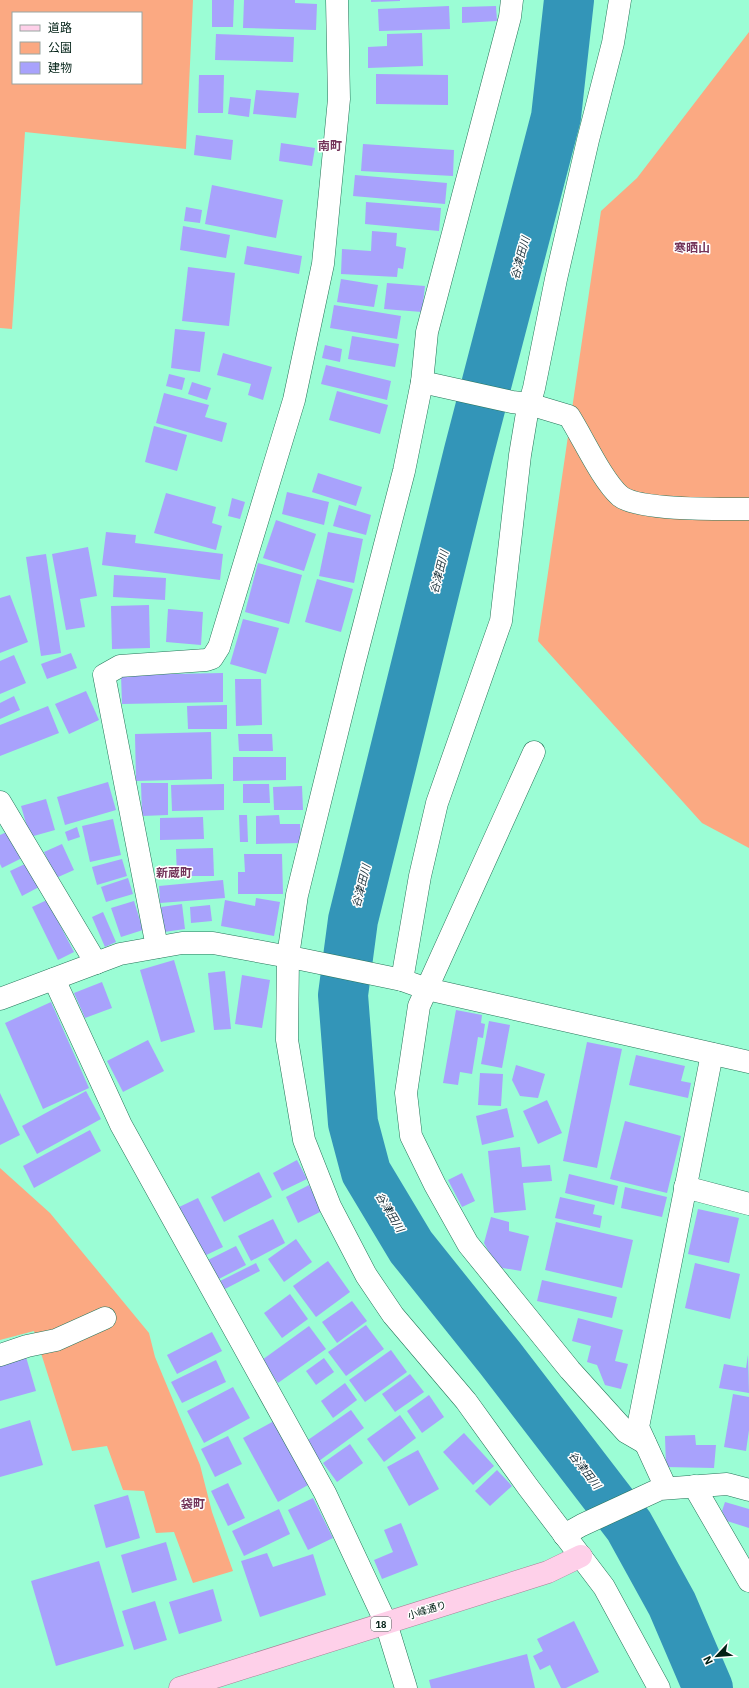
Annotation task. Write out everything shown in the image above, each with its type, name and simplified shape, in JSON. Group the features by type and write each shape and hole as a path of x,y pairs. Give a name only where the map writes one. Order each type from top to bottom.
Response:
{"main road":[{"name":"小峰通り","path":"180,1688 548,1572 581,1556"}],"street":[{"path":"157,947 104,675 120,666 206,660 212,658 219,647 294,400 323,264 339,99 337,0"},
{"path":"512,0 510,17 427,332 422,382 404,470 297,895 294,958 287,1040 304,1140 330,1206 366,1275 393,1315 573,1530 581,1556 604,1587 659,1688"},
{"path":"396,979 437,803 501,621 520,455 521,403 534,388 556,279 588,140 613,43 620,0"},
{"path":"422,382 521,403 569,416 609,482 621,496 640,504 709,509 749,509"},
{"path":"534,752 419,1006 406,1093 411,1136 435,1185 468,1244 570,1370 626,1432 645,1443"},
{"path":"0,802 96,963"},
{"path":"0,999 120,954 182,943 213,943 396,979 427,989 749,1062"},
{"path":"54,979 121,1126 326,1493 386,1623 406,1688"},
{"path":"663,1489 638,1427 684,1186 712,1054"},
{"path":"684,1186 749,1204"},
{"path":"0,1355 27,1346 56,1340 105,1318"},
{"path":"573,1530 663,1489 727,1484 749,1490"},
{"path":"694,1486 749,1581"}],"green space":[{"path":"0,0 193,0 186,149 25,132 12,329 0,328"},
{"path":"749,32 749,848 702,823 538,641 601,211 637,178"},
{"path":"0,1168 50,1213 149,1333 155,1357 200,1465 212,1512 233,1571 193,1583 174,1532 156,1533 144,1491 123,1490 107,1446 72,1451 34,1331 0,1340"}],"building":[{"path":"212,0 234,0 233,27 212,27"},
{"path":"244,0 295,0 295,3 317,4 316,30 243,28"},
{"path":"371,0 400,0 400,1 371,2"},
{"path":"449,6 450,29 379,31 378,9"},
{"path":"496,6 497,21 462,23 462,7"},
{"path":"422,33 423,66 368,68 368,47 387,46 387,34"},
{"path":"216,34 294,37 293,62 215,60"},
{"path":"376,74 448,75 448,105 376,104"},
{"path":"199,75 224,75 223,113 198,113"},
{"path":"256,90 299,93 296,118 253,114"},
{"path":"230,97 251,99 249,117 228,114"},
{"path":"196,135 233,140 231,160 194,155"},
{"path":"281,143 315,148 312,166 279,161"},
{"path":"363,144 454,150 453,176 361,171"},
{"path":"355,175 447,183 445,204 353,196"},
{"path":"212,185 283,200 276,238 205,224"},
{"path":"366,202 441,208 439,231 365,224"},
{"path":"186,207 202,210 200,223 184,221"},
{"path":"183,226 230,235 226,258 180,250"},
{"path":"372,231 397,233 396,246 406,248 403,269 398,268 397,277 341,274 342,249 371,251"},
{"path":"247,246 302,256 299,274 244,264"},
{"path":"188,267 235,273 229,326 182,321"},
{"path":"341,279 378,285 374,307 337,302"},
{"path":"387,283 425,286 422,312 384,309"},
{"path":"334,305 401,316 397,339 330,328"},
{"path":"175,329 205,332 200,372 171,368"},
{"path":"352,336 399,344 395,367 348,359"},
{"path":"325,345 342,349 340,362 322,358"},
{"path":"223,353 272,367 263,400 248,395 251,384 217,375"},
{"path":"326,365 391,381 387,400 321,384"},
{"path":"169,374 185,378 182,390 166,386"},
{"path":"192,382 211,388 207,400 188,394"},
{"path":"337,391 388,405 380,434 329,420"},
{"path":"164,393 209,405 205,417 227,423 222,442 156,423"},
{"path":"154,426 187,435 177,471 145,462"},
{"path":"318,473 362,487 356,506 312,492"},
{"path":"287,492 329,502 324,525 282,514"},
{"path":"166,493 216,507 212,523 222,526 216,550 154,533"},
{"path":"232,498 245,502 240,519 228,516"},
{"path":"339,505 371,515 366,535 333,526"},
{"path":"276,520 316,534 304,571 263,558"},
{"path":"106,532 136,535 135,543 223,554 220,580 102,565"},
{"path":"328,532 363,539 354,583 319,576"},
{"path":"88,547 97,596 80,599 85,627 66,630 52,554"},
{"path":"46,554 61,653 41,656 26,557"},
{"path":"258,563 302,575 289,624 245,612"},
{"path":"114,575 166,578 165,600 113,597"},
{"path":"317,579 353,589 341,632 305,622"},
{"path":"10,595 28,642 0,653 0,598"},
{"path":"149,605 150,648 112,649 111,606"},
{"path":"168,609 203,612 201,645 166,642"},
{"path":"243,619 279,628 266,674 230,664"},
{"path":"71,653 77,668 47,679 41,664"},
{"path":"14,655 26,683 0,694 0,661"},
{"path":"223,673 223,702 122,704 121,675"},
{"path":"235,679 261,679 262,725 236,726"},
{"path":"86,691 99,720 69,734 55,704"},
{"path":"14,696 20,710 0,719 0,703"},
{"path":"227,705 227,729 188,729 187,706"},
{"path":"48,706 59,733 0,756 0,725"},
{"path":"211,732 212,779 136,781 135,734"},
{"path":"238,734 272,734 273,751 239,751"},
{"path":"233,757 286,757 286,780 233,781"},
{"path":"108,782 116,810 65,825 57,797"},
{"path":"141,783 168,783 168,815 142,816"},
{"path":"224,784 224,810 172,811 171,785"},
{"path":"243,784 269,784 270,803 243,803"},
{"path":"302,786 303,810 274,810 273,787"},
{"path":"46,799 55,830 30,837 21,806"},
{"path":"239,815 247,815 248,842 240,842"},
{"path":"279,815 280,824 300,824 301,843 256,844 256,816"},
{"path":"203,817 204,839 160,840 160,818"},
{"path":"113,819 121,855 90,862 82,826"},
{"path":"77,827 80,837 68,841 65,832"},
{"path":"9,831 22,858 2,868 0,864 0,835"},
{"path":"62,844 74,870 56,878 44,852"},
{"path":"213,848 214,876 177,876 176,849"},
{"path":"244,854 282,854 283,894 238,894 238,872 245,872"},
{"path":"122,859 127,876 97,885 92,867"},
{"path":"27,863 39,887 22,896 10,871"},
{"path":"128,878 133,894 106,902 101,887"},
{"path":"223,880 225,898 160,903 159,886"},
{"path":"256,898 280,902 274,936 221,926 225,900 255,906"},
{"path":"47,900 74,952 58,960 32,907"},
{"path":"134,901 143,930 121,937 111,908"},
{"path":"182,904 185,929 164,932 161,907"},
{"path":"210,905 212,921 191,923 190,907"},
{"path":"103,912 116,942 105,947 92,917"},
{"path":"174,960 195,1032 161,1042 140,970"},
{"path":"225,971 231,1029 214,1030 208,973"},
{"path":"242,975 270,980 262,1028 235,1024"},
{"path":"102,982 112,1008 85,1018 74,993"},
{"path":"51,1002 89,1088 43,1109 5,1023"},
{"path":"456,1010 482,1015 481,1023 485,1024 483,1038 478,1037 472,1074 460,1072 458,1085 443,1083"},
{"path":"489,1021 510,1025 502,1068 481,1064"},
{"path":"148,1040 164,1071 123,1092 107,1061"},
{"path":"587,1042 622,1049 597,1168 563,1161"},
{"path":"636,1055 685,1066 681,1081 691,1083 688,1098 629,1085"},
{"path":"516,1065 545,1074 538,1098 520,1096 512,1080"},
{"path":"480,1073 503,1074 501,1106 478,1105"},
{"path":"86,1091 101,1119 37,1154 22,1126"},
{"path":"0,1093 20,1135 0,1145"},
{"path":"547,1100 562,1133 538,1144 523,1111"},
{"path":"507,1108 514,1137 482,1145 476,1116"},
{"path":"625,1121 681,1136 667,1193 610,1179"},
{"path":"90,1130 101,1151 34,1188 23,1166"},
{"path":"520,1147 522,1167 550,1165 552,1181 523,1183 526,1210 494,1213 488,1151"},
{"path":"297,1160 307,1179 282,1191 273,1173"},
{"path":"259,1172 272,1197 224,1222 211,1197"},
{"path":"462,1173 475,1201 462,1207 448,1180"},
{"path":"569,1174 618,1186 614,1205 565,1193"},
{"path":"309,1185 322,1211 298,1223 286,1197"},
{"path":"625,1187 667,1197 662,1217 621,1208"},
{"path":"560,1197 595,1205 593,1214 602,1216 600,1228 555,1218"},
{"path":"198,1198 223,1247 200,1258 175,1209"},
{"path":"698,1209 739,1218 729,1263 688,1254"},
{"path":"491,1217 509,1222 509,1231 529,1236 521,1271 497,1267 484,1243"},
{"path":"273,1219 285,1243 251,1261 238,1236"},
{"path":"556,1222 633,1240 622,1288 545,1270"},
{"path":"296,1239 312,1262 284,1282 268,1259"},
{"path":"236,1246 246,1265 213,1282 202,1263"},
{"path":"328,1261 350,1292 316,1317 293,1286"},
{"path":"256,1263 260,1271 225,1289 220,1281"},
{"path":"695,1263 740,1274 730,1319 685,1308"},
{"path":"542,1280 617,1297 612,1318 537,1301"},
{"path":"290,1294 308,1319 282,1338 264,1313"},
{"path":"352,1301 367,1321 337,1343 322,1322"},
{"path":"578,1318 623,1330 615,1361 628,1364 621,1389 605,1385 597,1365 587,1362 591,1346 572,1341"},
{"path":"366,1325 384,1349 346,1376 328,1352"},
{"path":"309,1326 326,1349 278,1383 262,1360"},
{"path":"212,1332 222,1351 177,1374 167,1355"},
{"path":"391,1350 407,1372 365,1402 349,1380"},
{"path":"748,1355 749,1393 719,1388 724,1364 746,1368"},
{"path":"26,1357 36,1391 0,1401 0,1365"},
{"path":"324,1358 334,1372 316,1385 306,1371"},
{"path":"216,1360 226,1382 182,1403 171,1382"},
{"path":"410,1374 424,1392 395,1412 382,1394"},
{"path":"345,1383 357,1400 333,1418 321,1401"},
{"path":"233,1387 250,1418 204,1443 187,1411"},
{"path":"733,1394 749,1397 749,1430 746,1451 724,1447"},
{"path":"429,1395 444,1417 422,1433 407,1411"},
{"path":"351,1410 364,1428 319,1461 305,1442"},
{"path":"400,1415 416,1438 384,1462 367,1439"},
{"path":"30,1420 43,1465 0,1477 0,1429"},
{"path":"274,1421 308,1485 278,1502 243,1438"},
{"path":"464,1433 494,1466 473,1485 443,1452"},
{"path":"695,1435 696,1445 716,1445 714,1468 666,1467 665,1436"},
{"path":"228,1436 242,1464 215,1477 201,1449"},
{"path":"350,1444 363,1463 337,1482 323,1463"},
{"path":"418,1450 439,1489 409,1506 387,1467"},
{"path":"497,1470 512,1486 490,1506 475,1491"},
{"path":"228,1483 245,1518 228,1526 211,1491"},
{"path":"128,1495 140,1538 106,1548 94,1505"},
{"path":"313,1498 333,1538 308,1550 288,1510"},
{"path":"725,1502 749,1509 749,1528 727,1521 722,1511"},
{"path":"279,1509 290,1534 244,1556 232,1531"},
{"path":"401,1523 418,1565 382,1579 374,1560 393,1552 384,1530"},
{"path":"166,1542 177,1580 132,1593 121,1555"},
{"path":"267,1553 273,1567 313,1554 326,1595 260,1617 241,1561"},
{"path":"99,1561 124,1646 56,1666 31,1581"},
{"path":"213,1589 222,1621 179,1634 169,1602"},
{"path":"155,1601 167,1640 134,1650 122,1611"},
{"path":"574,1621 599,1672 566,1688 561,1688 550,1665 540,1670 533,1656 543,1651 537,1639"},
{"path":"527,1654 535,1688 431,1688 429,1680"}],"waterway":[{"name":"谷津田川","path":"569,0 556,117 469,451 353,920 343,995 353,1123 366,1172 411,1247 500,1358 629,1526 672,1604 708,1688"}],"district":[{"name":"南町","path":"330,145"},
{"name":"寒晒山","path":"692,247"},
{"name":"新蔵町","path":"174,872"},
{"name":"袋町","path":"193,1503"}]}
